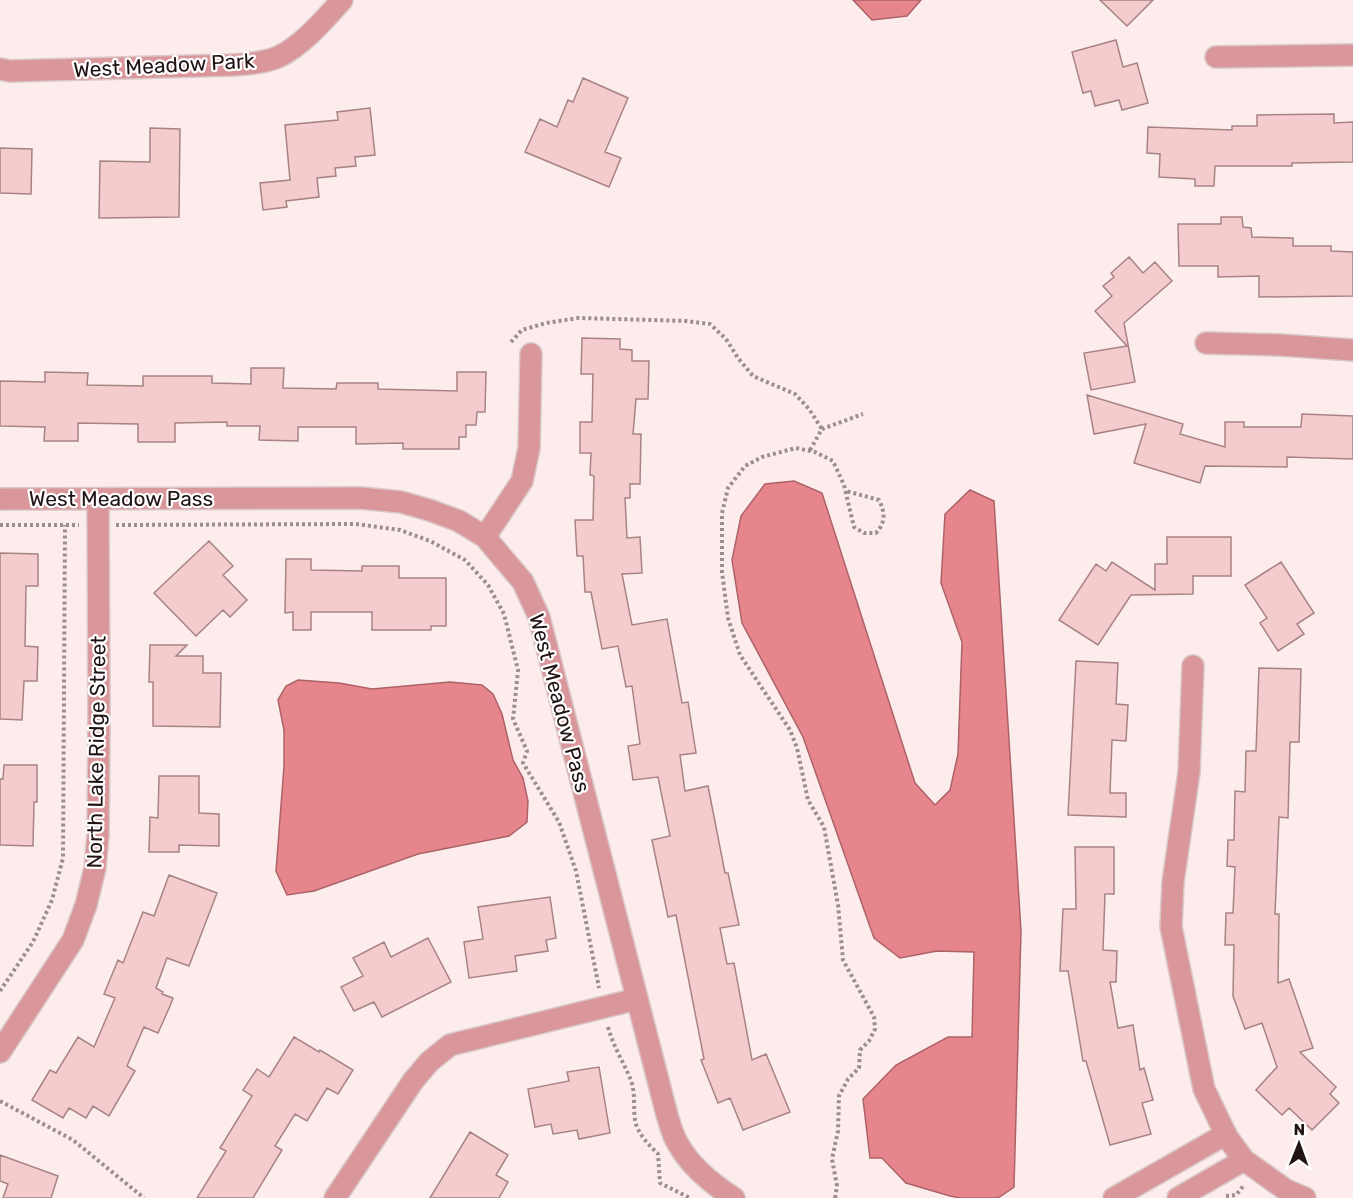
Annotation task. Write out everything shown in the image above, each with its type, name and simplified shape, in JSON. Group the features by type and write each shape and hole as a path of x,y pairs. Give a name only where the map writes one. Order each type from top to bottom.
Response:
{"street":[{"name":"West Meadow Park","path":"0,69 10,71 232,66 259,62 279,56 316,30 342,0"},
{"path":"1216,57 1353,55"},
{"path":"1206,343 1353,350"},
{"path":"485,537 522,481 529,448 531,354"},
{"name":"North Lake Ridge Street","path":"0,1052 73,940 86,905 95,868 98,835 99,719 98,498"},
{"name":"West Meadow Pass","path":"0,499 360,498 401,502 459,521 485,537 523,582 539,617 667,1115 677,1142 692,1163 719,1189 734,1198"},
{"path":"1193,666 1189,772 1173,882 1171,927 1204,1089 1226,1134 1244,1160 1286,1190 1305,1198"},
{"path":"335,1198 413,1081 429,1062 450,1046 637,999"},
{"path":"1114,1198 1226,1134"},
{"path":"1178,1198 1244,1160"}],"path":[{"path":"511,342 522,330 546,323 578,318 686,321 710,324 726,339 753,376 795,394 809,409 822,429"},
{"path":"810,450 822,429 863,414"},
{"path":"835,1198 837,1186 832,1159 838,1131 839,1096 859,1068 860,1050 869,1041 875,1029 874,1017 843,960 838,905 824,827 808,800 797,748 790,730 740,655 728,618 722,572 722,513 728,488 745,466 762,457 796,448 810,450 833,461 846,491 854,527 864,533 876,533 882,526 884,511 879,500 846,491"},
{"path":"0,525 356,524 400,530 430,541 465,560 488,585 504,614 518,670 513,719 527,751 523,763 559,822 576,871 610,1035 630,1078 634,1093 635,1122 646,1142 658,1154 660,1183 690,1198"},
{"path":"0,991 33,942 52,900 63,858 65,525"},
{"path":"0,1101 73,1140 144,1198"}],"shaded area":[{"path":"853,0 921,0 907,16 872,20"},
{"path":"794,481 822,493 915,783 935,805 950,790 958,754 962,642 941,583 945,514 970,490 994,501 1021,931 1014,1187 998,1198 960,1198 906,1183 882,1158 870,1158 863,1099 896,1065 948,1037 972,1037 974,952 937,951 900,958 874,938 803,737 742,623 732,560 741,516 765,484"},
{"path":"298,680 339,683 372,689 450,682 482,685 493,694 502,714 513,760 523,778 528,801 527,822 509,836 418,854 314,891 287,895 276,871 284,766 284,730 278,700 286,686"}],"building":[{"path":"1100,0 1153,0 1127,26"},
{"path":"1116,40 1123,67 1137,63 1148,103 1122,110 1119,100 1095,106 1091,91 1083,93 1072,52"},
{"path":"583,78 628,98 605,152 621,158 609,187 525,152 540,119 557,127 568,100 573,102"},
{"path":"370,108 375,155 355,157 356,166 335,168 336,176 317,178 319,197 286,201 287,207 263,210 260,183 290,180 285,125 338,120 337,112"},
{"path":"1334,114 1334,123 1353,122 1353,162 1292,163 1292,166 1215,166 1214,186 1195,186 1195,179 1159,177 1160,154 1147,153 1148,127 1232,130 1232,126 1257,126 1257,115"},
{"path":"150,128 180,129 179,217 99,218 100,161 150,162"},
{"path":"0,148 32,149 31,194 0,193"},
{"path":"1221,217 1242,217 1243,227 1251,228 1252,237 1293,238 1293,246 1331,246 1331,251 1353,252 1353,296 1259,297 1259,276 1218,277 1218,266 1179,266 1178,224 1221,224"},
{"path":"1129,257 1143,273 1155,262 1172,281 1124,323 1135,382 1091,390 1084,353 1127,346 1095,311 1112,296 1103,286 1114,277 1111,273"},
{"path":"582,338 620,339 620,349 632,350 632,361 649,361 648,399 636,399 633,434 641,434 640,484 630,484 630,498 625,498 627,538 640,537 642,573 622,574 632,625 667,619 682,703 688,702 696,753 680,755 685,791 708,786 725,873 728,873 739,925 720,928 727,964 734,963 752,1060 766,1054 790,1112 743,1130 730,1098 718,1103 701,1060 704,1059 676,915 668,917 652,840 670,836 658,777 633,780 628,746 640,744 632,686 626,687 618,646 602,649 591,592 585,592 583,556 577,556 575,520 593,520 594,476 590,475 591,453 580,453 580,422 592,422 593,374 581,374"},
{"path":"251,368 284,368 283,388 336,389 337,383 378,383 378,389 457,391 457,372 486,372 485,412 477,412 476,425 466,425 466,437 459,437 459,449 403,449 403,443 356,444 356,427 298,427 298,441 259,440 260,426 227,426 227,422 175,423 175,442 138,442 138,424 78,423 78,441 44,441 45,427 0,426 0,381 45,382 45,372 88,373 87,385 143,386 143,376 212,376 212,383 251,384"},
{"path":"1087,395 1183,424 1180,434 1225,447 1225,422 1244,422 1244,427 1301,427 1302,414 1353,416 1353,459 1287,457 1287,467 1205,466 1200,483 1134,463 1146,424 1094,434"},
{"path":"1167,537 1231,537 1231,576 1193,576 1193,594 1131,595 1098,645 1059,620 1096,564 1106,571 1112,562 1155,590 1155,564 1167,564"},
{"path":"209,541 233,566 223,575 247,600 230,617 223,610 196,636 154,593"},
{"path":"0,553 38,554 38,586 26,586 25,646 38,647 37,681 24,681 22,720 0,719"},
{"path":"286,559 311,559 311,570 362,571 362,566 399,566 399,578 446,578 446,626 431,626 431,630 372,630 372,612 311,612 311,630 293,630 293,612 285,613"},
{"path":"1281,562 1314,613 1297,624 1304,634 1278,651 1260,623 1267,618 1245,585"},
{"path":"150,645 187,645 176,656 203,656 203,673 221,673 220,727 153,726 153,682 149,682"},
{"path":"1076,661 1118,663 1116,704 1128,705 1126,741 1112,740 1110,793 1126,793 1126,817 1068,815"},
{"path":"1259,668 1301,669 1299,742 1290,742 1288,818 1279,817 1275,914 1279,914 1278,983 1289,979 1313,1048 1300,1052 1336,1087 1330,1094 1339,1103 1312,1130 1289,1108 1282,1115 1256,1090 1277,1067 1262,1023 1245,1029 1233,996 1234,945 1225,945 1226,913 1233,913 1235,867 1227,866 1228,840 1234,840 1235,791 1245,792 1246,751 1256,751"},
{"path":"4,765 37,765 37,802 34,802 33,846 0,845 0,779 3,779"},
{"path":"159,776 199,776 199,813 219,814 219,846 179,845 179,852 149,852 150,817 158,818"},
{"path":"1075,847 1114,847 1114,894 1105,894 1103,950 1117,951 1116,982 1110,982 1118,1028 1133,1025 1140,1070 1144,1068 1153,1100 1142,1103 1151,1134 1110,1145 1086,1061 1083,1061 1068,971 1060,971 1063,909 1076,909"},
{"path":"169,875 217,893 189,966 167,958 156,988 163,992 162,994 173,998 158,1033 144,1027 127,1066 135,1071 109,1116 93,1106 86,1118 69,1108 63,1118 32,1100 50,1070 56,1073 78,1037 94,1047 115,998 104,994 118,960 123,963 143,912 154,916"},
{"path":"550,897 556,938 546,940 548,951 515,956 517,971 469,978 464,942 483,939 478,907"},
{"path":"428,938 451,982 382,1017 374,1002 354,1011 341,987 363,976 353,958 384,942 391,957"},
{"path":"294,1037 353,1070 338,1094 327,1088 307,1121 295,1114 275,1146 282,1150 253,1198 197,1198 226,1151 220,1148 252,1096 243,1090 257,1069 269,1077"},
{"path":"599,1067 610,1133 579,1139 577,1130 553,1134 551,1124 535,1127 528,1089 569,1081 567,1072"},
{"path":"470,1132 508,1155 496,1175 508,1182 499,1198 430,1198"},
{"path":"0,1155 58,1176 51,1198 3,1198 8,1184 0,1181"}]}
